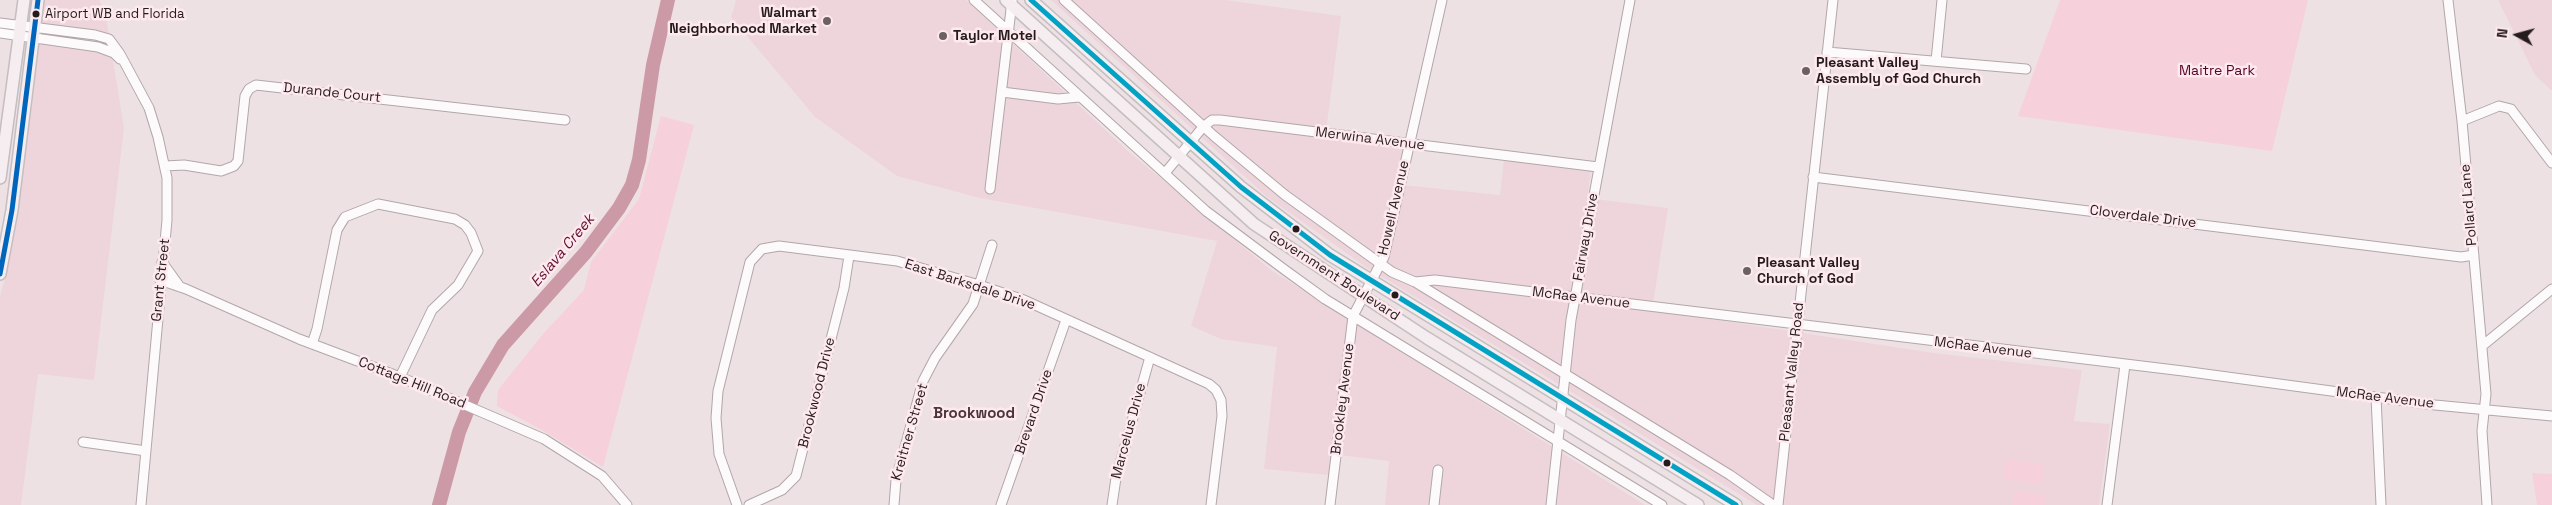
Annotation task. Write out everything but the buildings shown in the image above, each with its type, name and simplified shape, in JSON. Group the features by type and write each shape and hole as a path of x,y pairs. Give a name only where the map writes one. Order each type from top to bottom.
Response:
{"main road":[{"path":"0,178 24,0"},
{"path":"1,267 38,0"},
{"name":"Government Boulevard","path":"1031,0 1190,142 1271,211 1330,255 1736,505"},
{"name":"Government Boulevard","path":"1010,2 1178,157 1254,224 1428,338 1698,505"}],"street":[{"name":"Government Boulevard","path":"974,0 1206,211 1325,299 1662,505"},
{"path":"1064,0 1204,126 1285,195 1392,272 1415,282 1730,475 1773,505"},
{"name":"Howell Avenue","path":"1364,296 1380,263 1442,0"},
{"name":"Fairway Drive","path":"1551,505 1575,297 1630,0"},
{"name":"Pleasant Valley Road","path":"1778,505 1796,324 1833,0"},
{"path":"1936,61 1942,0"},
{"name":"Pollard Lane","path":"2448,0 2462,121 2486,394 2482,431 2487,505"},
{"path":"990,189 1009,32 1010,2"},
{"path":"0,23 19,31"},
{"path":"0,33 19,31 34,33"},
{"name":"Grant Street","path":"34,33 98,47 114,54 125,63 149,108 165,166 168,196 141,505"},
{"path":"1827,52 2026,69"},
{"name":"Durande Court","path":"165,166 184,165 221,172 234,166 238,161 245,96 249,88 256,85 565,120"},
{"path":"1002,92 1058,99 1079,97"},
{"path":"2462,121 2498,106 2511,109 2552,163"},
{"name":"Merwina Avenue","path":"1204,126 1212,120 1220,120 1598,167"},
{"path":"1165,173 1204,126"},
{"name":"Cloverdale Drive","path":"1813,177 2461,256 2474,255"},
{"path":"312,344 317,329 336,230 345,217 378,204 455,219 465,225 477,243 478,251 468,270 448,296 432,310 400,377"},
{"name":"Kreitner Street","path":"894,505 896,480 923,381 935,358 967,315 992,244"},
{"name":"East Barksdale Drive","path":"737,505 719,454 716,418 718,391 750,262 762,249 779,246 896,261 979,285 1024,300 1208,384 1216,390 1221,400 1222,414 1211,505"},
{"name":"Brookwood Drive","path":"749,505 782,490 796,476 844,288 849,256"},
{"path":"162,262 180,287"},
{"name":"Cottage Hill Road","path":"160,280 312,344 400,377 544,438 602,476 627,505"},
{"name":"McRae Avenue","path":"1415,282 1435,280 2376,397 2552,416"},
{"path":"2482,346 2552,289"},
{"name":"Brookley Avenue","path":"1330,505 1353,316 1364,296"},
{"name":"Brevard Drive","path":"1001,505 1066,320"},
{"name":"Marcelus Drive","path":"1112,505 1116,478 1150,358"},
{"path":"2107,505 2125,365"},
{"path":"2376,397 2381,505"},
{"path":"83,442 146,451"},
{"path":"1434,505 1438,470"}],"shaded area":[{"path":"42,0 99,0 105,11 124,128 94,380 38,374 21,505 0,505 0,296 9,264"},
{"path":"736,0 966,0 1128,151 1271,270 1645,505 1385,505 1389,461 1331,454 1329,475 1264,469 1277,347 1221,339 1191,326 1217,241 980,198 897,176 815,117 731,17"},
{"path":"1051,0 1226,0 1341,16 1325,139 1411,150 1403,185 1500,195 1504,159 1591,171 1587,198 1668,208 1652,310 1934,353 2082,370 2074,421 2110,424 2099,505 1757,505 1366,267 1266,196"},
{"path":"2498,0 2552,0 2552,91 2535,75"}],"green space":[{"name":"Maitre Park","path":"2060,0 2308,0 2272,151 2018,116"},
{"path":"661,116 694,125 603,467 542,430 497,406 498,390 543,334 584,290 591,262 639,199"},
{"path":"2005,459 2044,464 2042,484 2002,479"},
{"path":"2532,473 2552,474 2552,505 2537,505"},
{"path":"2014,491 2046,495 2045,505 2012,505"}],"waterway":[{"name":"Eslava Creek","path":"439,505 459,432 475,392 503,345 586,252 619,208 632,185 639,160 653,65 668,0"}],"transit line":[{"path":"0,274 12,210 38,0"},
{"path":"1031,0 1241,187 1330,255 1736,505"}],"place":[{"name":"Airport WB and Florida","path":"36,14"},
{"name":"Walmart Neighborhood Market","path":"827,21"},
{"name":"Taylor Motel","path":"943,36"},
{"name":"Pleasant Valley Assembly of God Church","path":"1806,71"},
{"name":"Pleasant Valley Church of God","path":"1747,271"}],"district":[{"name":"Brookwood","path":"974,414"}]}
